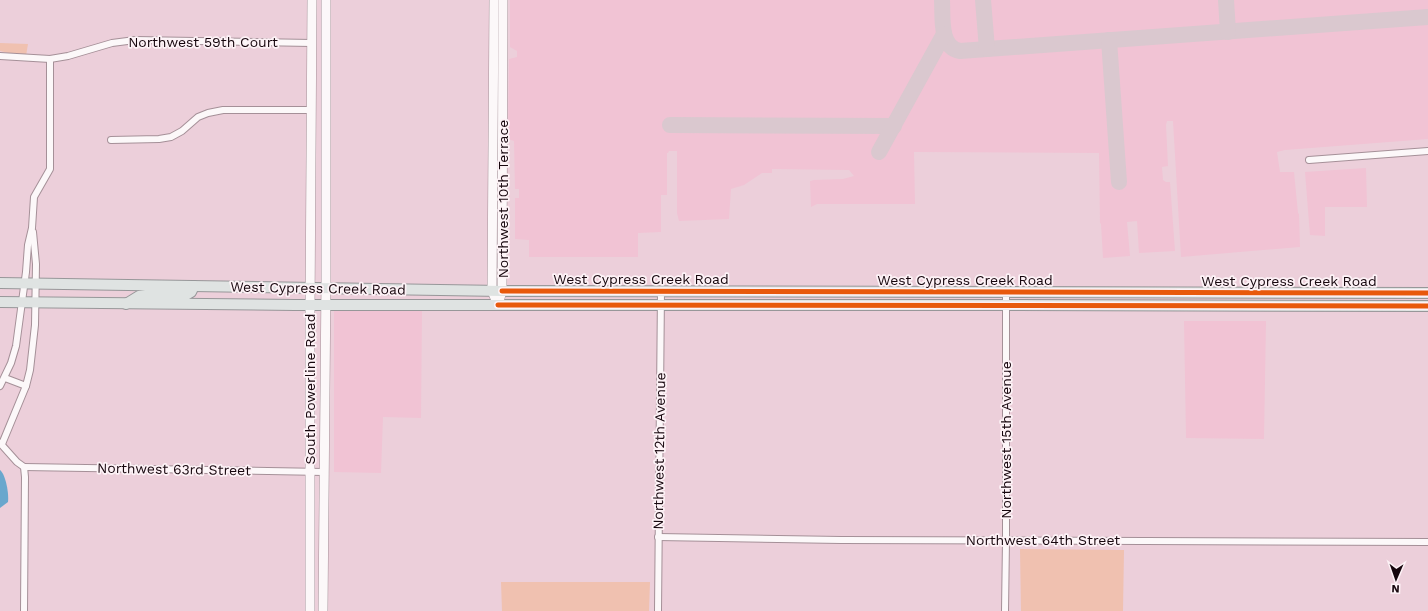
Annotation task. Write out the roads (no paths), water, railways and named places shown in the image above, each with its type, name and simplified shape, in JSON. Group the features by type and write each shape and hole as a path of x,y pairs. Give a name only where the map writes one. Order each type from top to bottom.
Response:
{"main road":[{"name":"South Powerline Road","path":"310,611 312,0"},
{"name":"South Powerline Road","path":"323,611 326,305 326,0"},
{"name":"Northwest 10th Terrace","path":"494,0 493,147 498,305"},
{"name":"Northwest 10th Terrace","path":"497,291 503,147 503,0"},
{"path":"325,30 318,40 312,43 325,58"},
{"path":"311,131 325,152"},
{"path":"493,147 503,147"},
{"name":"West Cypress Creek Road","path":"0,283 497,291 1428,293"},
{"path":"126,304 139,296 186,295 191,292 194,286"},
{"path":"880,305 893,301 900,292"},
{"name":"West Cypress Creek Road","path":"0,302 310,305 1428,306"}],"street":[{"name":"Northwest 59th Court","path":"0,56 50,59 68,56 112,43 135,40 312,43"},
{"path":"0,386 5,378 16,346 28,245 32,228 34,196 50,169 50,59"},
{"path":"111,140 171,138 182,131 198,117 208,112 222,110 311,110"},
{"path":"1309,160 1428,151"},
{"path":"24,611 24,467 17,462 1,444 26,386 30,370 35,325 35,245 32,228"},
{"name":"Northwest 12th Avenue","path":"658,611 661,291"},
{"name":"Northwest 15th Avenue","path":"1005,611 1006,292"},
{"path":"5,378 26,386"},
{"name":"Northwest 63rd Street","path":"24,467 324,472"},
{"name":"Northwest 64th Street","path":"658,537 852,540 1428,542"}],"water":[{"path":"0,470 5,480 8,502 0,508"}]}
